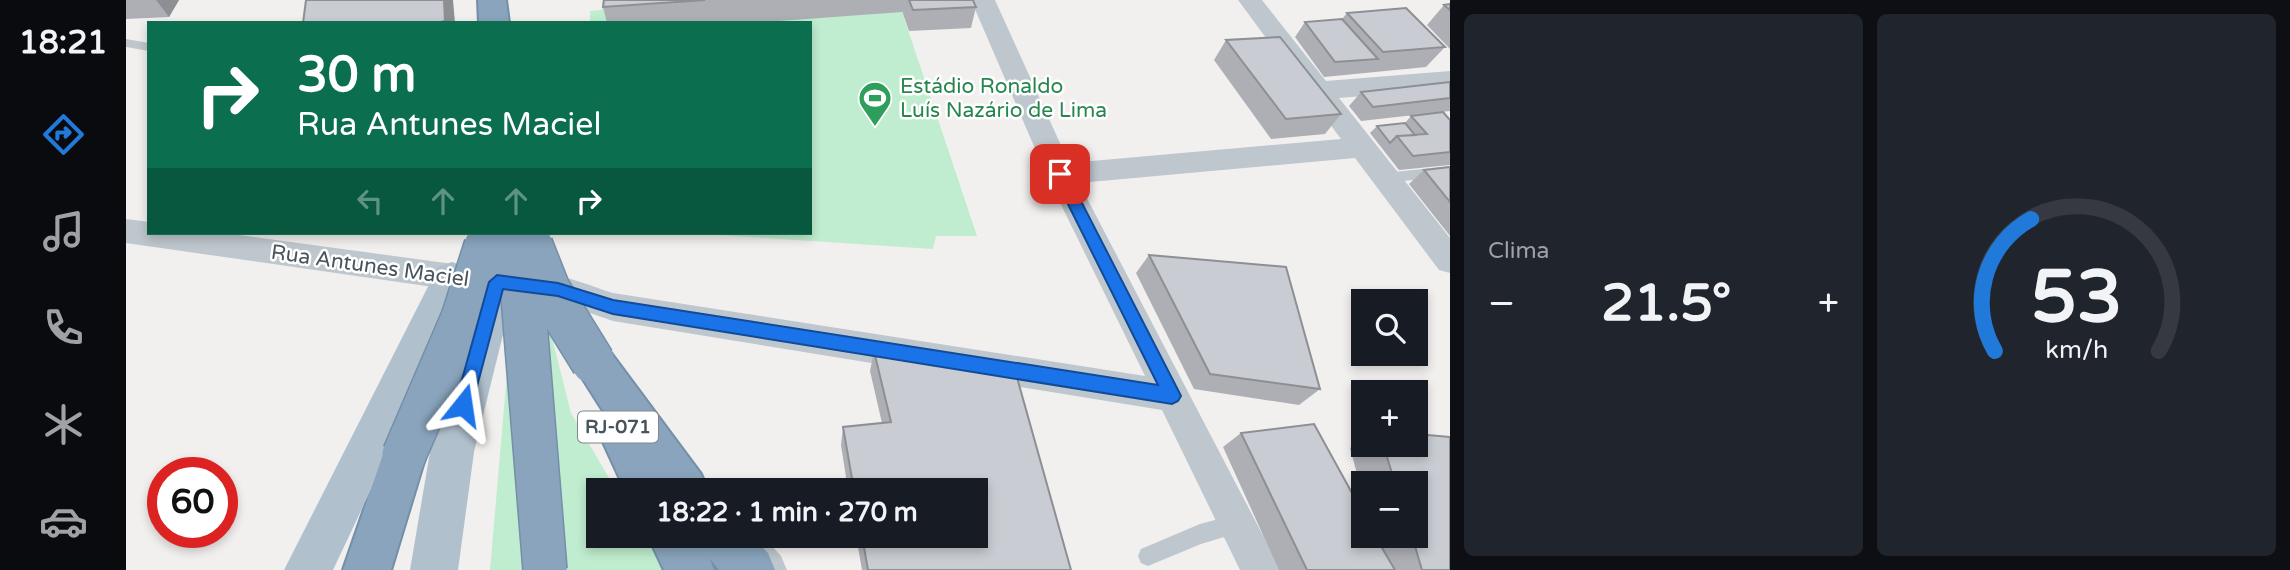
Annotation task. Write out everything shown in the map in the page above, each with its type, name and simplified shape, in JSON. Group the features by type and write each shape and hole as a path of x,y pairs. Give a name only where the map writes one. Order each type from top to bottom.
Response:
{"highway":[{"path":"486,0 488,21"},
{"path":"492,0 495,21"},
{"path":"367,570 404,455 460,330 481,270 489,235"},
{"path":"511,235 522,285 545,570"},
{"name":"RJ-071","path":"527,235 548,289 591,350 624,441 643,478"},
{"path":"591,350 677,478"},
{"path":"678,548 690,570"},
{"path":"732,548 751,570"}],"main road":[{"path":"308,570 452,278"},
{"path":"434,570 452,452 497,282"}],"street":[{"path":"983,0 1060,174 1261,570"},
{"path":"1250,0 1450,261"},
{"path":"1318,91 1450,80"},
{"path":"1060,174 1362,148"},
{"name":"Rua Antunes Maciel","path":"126,232 147,235"},
{"name":"Rua Antunes Maciel","path":"147,235 452,278 558,289 613,307 1172,396"},
{"path":"497,282 510,235"},
{"path":"535,235 558,289 591,350 689,478"},
{"path":"591,350 592,325 598,316 613,307"},
{"path":"748,548 767,570"}],"lane":[{"path":"126,43 147,47"},
{"path":"1385,178 1450,172"},
{"path":"1148,556 1200,534 1237,524"}],"green space":[{"name":"Estádio Ronaldo Luís Nazário de Lima","path":"602,0 898,0 977,236 936,236 933,249 719,235 812,235 812,21 590,21 590,11 602,10"},
{"path":"514,292 542,298 571,413 609,478 586,478 586,548 662,548 681,570 490,570"}],"building":[{"path":"306,0 444,0 445,21 303,21"},
{"path":"604,0 705,0 603,7"},
{"path":"909,0 973,0 976,7 913,10"},
{"path":"1406,8 1445,47 1383,52 1347,13"},
{"path":"1342,19 1378,59 1335,62 1305,22"},
{"path":"1280,37 1341,114 1286,119 1226,40"},
{"path":"1450,82 1450,98 1373,107 1361,92"},
{"path":"1443,112 1450,120 1450,152 1413,156 1397,136 1427,134 1411,116"},
{"path":"1405,123 1415,135 1397,136 1390,143 1377,126"},
{"path":"1450,167 1450,202 1424,170"},
{"path":"1149,255 1286,267 1320,389 1210,374"},
{"path":"874,351 1016,374 1071,570 868,570 864,548 988,548 988,478 852,478 843,427 891,422"},
{"path":"1314,424 1351,491 1351,548 1382,548 1395,570 1307,570 1241,433"},
{"path":"1428,435 1450,437 1450,570 1422,570 1416,548 1428,548 1428,471 1391,471 1387,457 1428,457"}],"place":[{"name":"Estádio Ronaldo Luís Nazário de Lima","path":"875,128"}],"route":[{"path":"463,405 497,282 558,289 613,307 1172,396 1060,174"}]}
